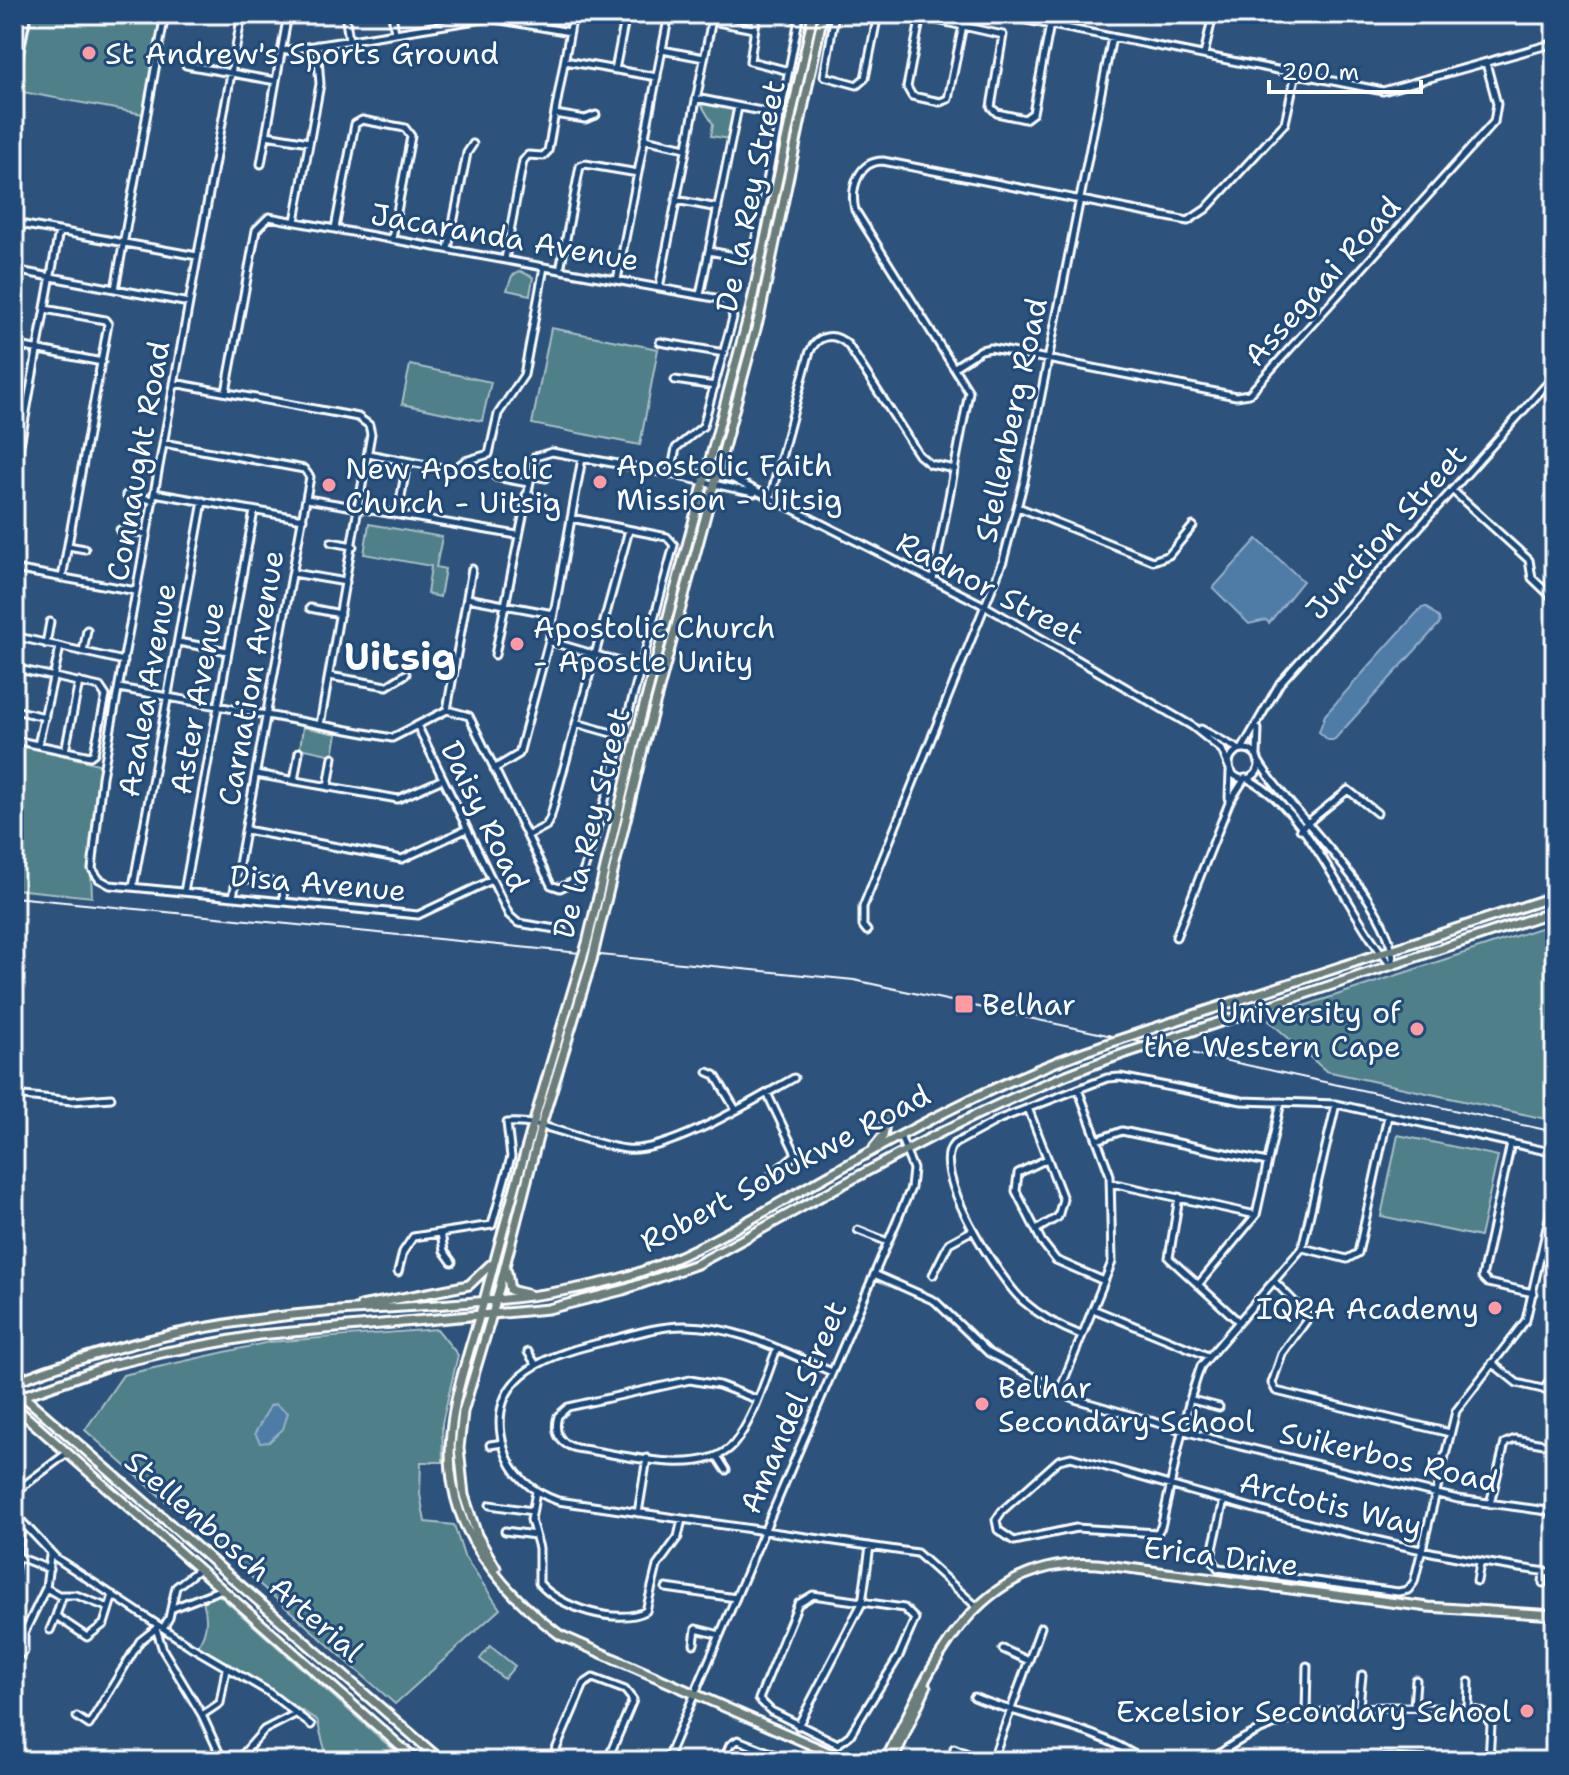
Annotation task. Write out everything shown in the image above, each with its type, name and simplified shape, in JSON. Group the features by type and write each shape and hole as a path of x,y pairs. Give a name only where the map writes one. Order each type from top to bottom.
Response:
{"main road":[{"name":"De la Rey Street","path":"506,1583 472,1520 460,1460 465,1402 493,1313 541,1126 592,960 640,758 714,484 709,477 756,285 813,14"},
{"name":"De la Rey Street","path":"506,1583 490,1567 466,1529 452,1484 452,1415 532,1123 587,943 633,748 779,232 823,14"},
{"name":"Robert Sobukwe Road","path":"14,1385 145,1341 325,1312 539,1296 621,1278 676,1257 997,1085 1106,1044 1555,896"},
{"name":"Robert Sobukwe Road","path":"14,1399 126,1360 215,1342 548,1309 623,1290 687,1269 907,1149 1035,1085 1555,911"},
{"path":"867,1153 883,1136 886,1116"},
{"path":"325,1312 469,1285 494,1259"},
{"path":"506,1261 510,1290 539,1296"},
{"name":"Stellenbosch Arterial","path":"14,1385 442,1761"},
{"name":"Stellenbosch Arterial","path":"14,1406 417,1761"},
{"name":"Erica Drive","path":"885,1761 949,1639 976,1606 1007,1583 1032,1572 1062,1565 1089,1563 1428,1607 1555,1615"},
{"path":"506,1583 537,1617 560,1635 848,1761"},
{"name":"Erica Drive","path":"893,1761 929,1678"}],"street":[{"path":"14,80 27,14"},
{"path":"115,289 165,14"},
{"name":"Connaught Road","path":"133,887 102,882 92,866 99,798 242,14"},
{"path":"261,164 288,14"},
{"path":"345,14 349,40"},
{"path":"392,14 395,33"},
{"path":"441,14 442,25"},
{"path":"523,23 524,14"},
{"path":"505,259 522,163 527,156 548,153 573,14"},
{"path":"615,70 626,14"},
{"path":"617,280 669,14"},
{"path":"757,14 750,61 789,71"},
{"path":"709,251 745,258 753,254 800,14"},
{"path":"835,14 824,76 857,85 865,78 878,14"},
{"path":"910,14 1003,35 991,107 997,113 1027,118 1033,113 1052,14"},
{"path":"996,14 1383,91 1555,43"},
{"path":"1204,55 1213,14"},
{"path":"921,15 907,91 912,96 940,102 949,97 963,25"},
{"path":"282,51 488,16 570,32"},
{"path":"659,288 712,17 754,29"},
{"name":"Stellenberg Road","path":"867,931 863,926 863,907 987,607 1018,507 1112,37"},
{"path":"295,221 321,71 317,45"},
{"path":"662,50 704,58"},
{"path":"565,61 657,77"},
{"name":"Assegaai Road","path":"956,366 988,348 1236,396 1252,392 1494,122 1497,104 1486,63"},
{"path":"186,65 276,81"},
{"path":"933,580 969,396 956,366 855,210 855,189 863,168 883,161 1181,221 1194,219 1285,123 1296,73"},
{"path":"696,98 781,115"},
{"path":"700,295 738,107"},
{"path":"555,114 585,119 596,115"},
{"path":"335,228 355,124 362,120 405,128 411,136 392,239"},
{"path":"266,135 309,142"},
{"path":"644,139 686,148"},
{"path":"448,249 467,153 473,144"},
{"path":"560,270 580,166 585,164 638,173"},
{"path":"676,200 718,208"},
{"name":"Jacaranda Avenue","path":"226,392 256,227 269,217 724,300 732,309 715,386 703,426 676,448 673,474"},
{"path":"14,223 197,256"},
{"path":"14,477 59,231"},
{"path":"368,454 453,470 465,461 489,454 498,414 524,375 544,267"},
{"path":"14,270 189,303"},
{"path":"45,309 107,321 62,578"},
{"path":"770,499 811,350 818,340 829,336 848,345 921,458 955,469"},
{"path":"660,342 724,353"},
{"path":"14,345 102,362"},
{"name":"Junction Street","path":"1240,750 1259,724 1280,683 1555,375"},
{"path":"675,380 715,386"},
{"path":"174,383 358,417 369,425 368,454 353,546 320,725"},
{"name":"Carnation Avenue","path":"163,443 304,469 310,477 233,897"},
{"name":"Radnor Street","path":"529,475 533,460 541,453 673,474 733,479 987,607 1192,726 1240,750"},
{"path":"494,769 518,756 549,641 582,458"},
{"path":"398,514 407,462"},
{"path":"495,655 529,475 546,478"},
{"path":"496,477 528,483"},
{"name":"Radnor Street","path":"714,484 763,495"},
{"path":"1452,490 1529,560 1532,578 1555,600"},
{"path":"126,495 203,501 303,519"},
{"path":"526,495 543,498"},
{"path":"307,499 517,535"},
{"name":"Azalea Avenue","path":"133,887 203,501"},
{"path":"1018,507 1153,561 1169,555 1193,526"},
{"name":"Aster Avenue","path":"184,892 254,511"},
{"path":"119,688 392,738 447,710 469,716 551,885 560,888 583,874 674,545 667,537 571,518"},
{"path":"120,530 147,534"},
{"path":"527,836 549,822 629,530"},
{"path":"331,542 353,546"},
{"path":"68,546 85,549"},
{"path":"14,569 136,591"},
{"path":"447,710 472,569"},
{"path":"293,573 346,582"},
{"path":"467,598 553,614"},
{"path":"310,608 340,614"},
{"path":"46,644 50,622"},
{"path":"83,652 87,630"},
{"path":"14,636 124,661"},
{"path":"549,641 640,668"},
{"path":"178,642 228,651"},
{"path":"38,745 60,647"},
{"path":"14,668 100,687 106,696 94,753 90,756 14,740"},
{"path":"329,676 387,686 406,674"},
{"path":"65,751 79,682"},
{"path":"14,710 45,717"},
{"path":"576,723 622,736"},
{"name":"Junction Street","path":"1258,760 1259,724"},
{"name":"Radnor Street","path":"1192,726 1222,750 1229,767"},
{"name":"Daisy Road","path":"418,727 514,921 562,930"},
{"path":"1229,803 1231,756 1240,750 1251,751 1356,884 1393,949 1392,965"},
{"path":"294,781 299,752"},
{"path":"328,787 333,757"},
{"path":"1176,937 1229,803 1245,778 1256,772 1258,760"},
{"path":"1229,767 1235,776 1263,789 1300,829 1392,965"},
{"path":"256,774 398,799 443,779"},
{"path":"1300,829 1348,790 1377,813"},
{"path":"246,830 404,859 467,829"},
{"path":"236,881 249,878 278,884 283,889 284,902"},
{"name":"Disa Avenue","path":"133,887 420,915 492,880"},
{"path":"1343,892 1356,884"},
{"path":"708,1072 715,1075 736,1110"},
{"path":"1081,1335 1063,1328 1024,1302 994,1269 973,1230 947,1164 949,1149 1000,1119 1028,1108 1107,1078 1129,1077 1242,1101 1336,1104 1555,1153"},
{"path":"398,1272 403,1252 413,1237 492,1225 511,1157 507,1123 532,1123 629,1150 711,1124 794,1078"},
{"path":"1059,1392 1112,1262 1111,1183 1078,1089"},
{"path":"764,1181 795,1157 788,1133 767,1093"},
{"path":"14,1095 72,1101 111,1098"},
{"path":"1198,1285 1256,1215 1281,1102"},
{"path":"1171,1488 1198,1374 1208,1356 1302,1248 1336,1104"},
{"path":"1028,1108 1063,1206 1055,1220 1036,1230"},
{"path":"1302,1248 1347,1259 1356,1256 1388,1116"},
{"path":"1097,1140 1122,1131 1267,1162"},
{"name":"Amandel Street","path":"666,1761 913,1182 907,1149 899,1135"},
{"path":"1511,1143 1482,1279 1533,1293"},
{"path":"1047,1159 1022,1170 1014,1184 1036,1230 1056,1260 1104,1281"},
{"path":"1111,1183 1256,1215"},
{"path":"1224,1500 1211,1557 1218,1568 1404,1592 1414,1582 1456,1411 1526,1320 1555,1192"},
{"path":"1179,1197 1169,1258 1238,1321"},
{"path":"858,1230 888,1242"},
{"path":"933,1275 949,1243 973,1230"},
{"path":"441,1233 444,1251 452,1262"},
{"name":"Suikerbos Road","path":"874,1274 935,1301 989,1353 1059,1392 1184,1432 1435,1493 1555,1512"},
{"path":"1274,1281 1309,1317 1279,1361 1272,1383 1276,1391 1450,1433"},
{"path":"1093,1309 1208,1356"},
{"path":"832,1372 723,1329 683,1326 564,1351 535,1363 517,1379 506,1399 501,1418 503,1443 515,1472 536,1491 558,1501 917,1553 976,1606"},
{"path":"756,1399 719,1385 690,1380 574,1405 558,1416 556,1431 567,1446 692,1463 717,1456 738,1437 756,1399 777,1349"},
{"path":"528,1352 535,1363"},
{"path":"1492,1363 1517,1383 1555,1392"},
{"path":"1544,1390 1555,1371"},
{"path":"498,1394 506,1399"},
{"path":"1192,1400 1219,1407"},
{"path":"1490,1504 1505,1443 1515,1439 1555,1446"},
{"path":"490,1445 503,1443"},
{"path":"14,1493 67,1453"},
{"path":"717,1456 726,1470"},
{"name":"Arctotis Way","path":"1171,1488 1161,1527 1151,1534 1076,1528 1014,1541 1005,1538 996,1524 1002,1511 1066,1457 1171,1488 1480,1563 1555,1573"},
{"path":"638,1513 647,1458"},
{"path":"1553,1478 1555,1467"},
{"path":"536,1491 531,1527 539,1553 537,1577 543,1588 574,1609 631,1616 646,1611 651,1602 655,1571 678,1537 682,1519"},
{"path":"490,1505 532,1511"},
{"path":"14,1513 50,1555 159,1628 267,1691 311,1725"},
{"path":"14,1573 22,1523"},
{"path":"505,1531 535,1535"},
{"path":"798,1726 862,1603 870,1546"},
{"path":"14,1659 24,1651 23,1636 46,1588 50,1555"},
{"path":"16,1556 49,1569"},
{"path":"1477,1581 1480,1563"},
{"path":"77,1717 89,1725 140,1641 159,1628 172,1608 176,1587 199,1569"},
{"path":"1543,1583 1544,1571"},
{"path":"46,1588 110,1608"},
{"path":"666,1588 736,1598"},
{"path":"172,1608 222,1589"},
{"path":"50,1630 61,1595"},
{"path":"56,1616 87,1637 104,1624 113,1595"},
{"path":"813,1595 908,1610 915,1619 910,1635 847,1740 834,1743 798,1726 762,1705 759,1696 798,1604 813,1595"},
{"path":"992,1761 1041,1627"},
{"path":"159,1628 163,1650 202,1715 223,1761"},
{"path":"694,1644 696,1629 720,1635"},
{"path":"14,1633 23,1636"},
{"path":"1003,1649 1029,1661"},
{"path":"1306,1714 1307,1666"},
{"path":"202,1715 220,1703 226,1669"},
{"path":"1359,1706 1362,1675"},
{"path":"551,1761 584,1684 593,1678 625,1690 633,1700 607,1761"},
{"path":"1414,1707 1416,1680"},
{"path":"1468,1710 1469,1682"},
{"path":"974,1697 1010,1713 1093,1732 1144,1761"},
{"path":"1210,1761 1249,1736 1306,1714 1359,1706 1468,1710 1487,1715 1491,1725 1489,1761"},
{"path":"237,1761 264,1730 295,1714"},
{"path":"723,1761 730,1745 738,1740 791,1761"},
{"path":"954,1748 984,1761"},
{"path":"1334,1761 1390,1758 1452,1761"}],"green space":[{"name":"St Andrew's Sports Ground","path":"32,14 161,14 143,114 17,91"},
{"path":"704,102 734,109 730,139 711,136 713,124 702,106"},
{"path":"520,271 533,277 530,295 507,290 512,276"},
{"path":"551,328 658,349 640,445 532,424"},
{"path":"410,365 491,382 482,421 402,404"},
{"path":"369,524 442,537 436,567 445,569 440,597 427,594 431,566 364,554"},
{"path":"303,727 337,734 333,755 300,748"},
{"path":"14,743 102,765 90,845 92,897 14,889"},
{"name":"University of the Western Cape","path":"1555,923 1555,1121 1326,1071 1269,1021 1270,1017"},
{"path":"1398,1135 1498,1156 1480,1237 1381,1216"},
{"path":"437,1329 458,1355 442,1423 443,1462 421,1462 420,1494 425,1522 454,1525 464,1556 500,1609 395,1704 85,1430 123,1375 269,1342"},
{"path":"219,1595 406,1761 328,1761 317,1720 197,1646 206,1624 203,1601"},
{"path":"490,1646 515,1666 504,1679 480,1659"}],"water":[{"path":"1257,539 1303,581 1269,623 1266,620 1249,624 1213,588"},
{"path":"1422,607 1427,607 1440,623 1334,740 1328,740 1319,732 1325,715"},
{"path":"275,1404 288,1413 283,1429 269,1442 260,1443 255,1433 270,1406"}],"railway":[{"path":"14,897 854,980 1555,1132"}],"place":[{"name":"St Andrew's Sports Ground","path":"89,53"},
{"name":"Apostolic Faith Mission - Uitsig","path":"600,482"},
{"name":"New Apostolic Church - Uitsig","path":"329,485"},
{"name":"Apostolic Church - Apostle Unity","path":"517,644"},
{"name":"Belhar","path":"964,1004"},
{"name":"University of the Western Cape","path":"1417,1029"},
{"name":"IQRA Academy","path":"1495,1308"},
{"name":"Belhar Secondary School","path":"982,1404"},
{"name":"Excelsior Secondary School","path":"1527,1711"}],"district":[{"name":"Uitsig","path":"400,656"}]}
